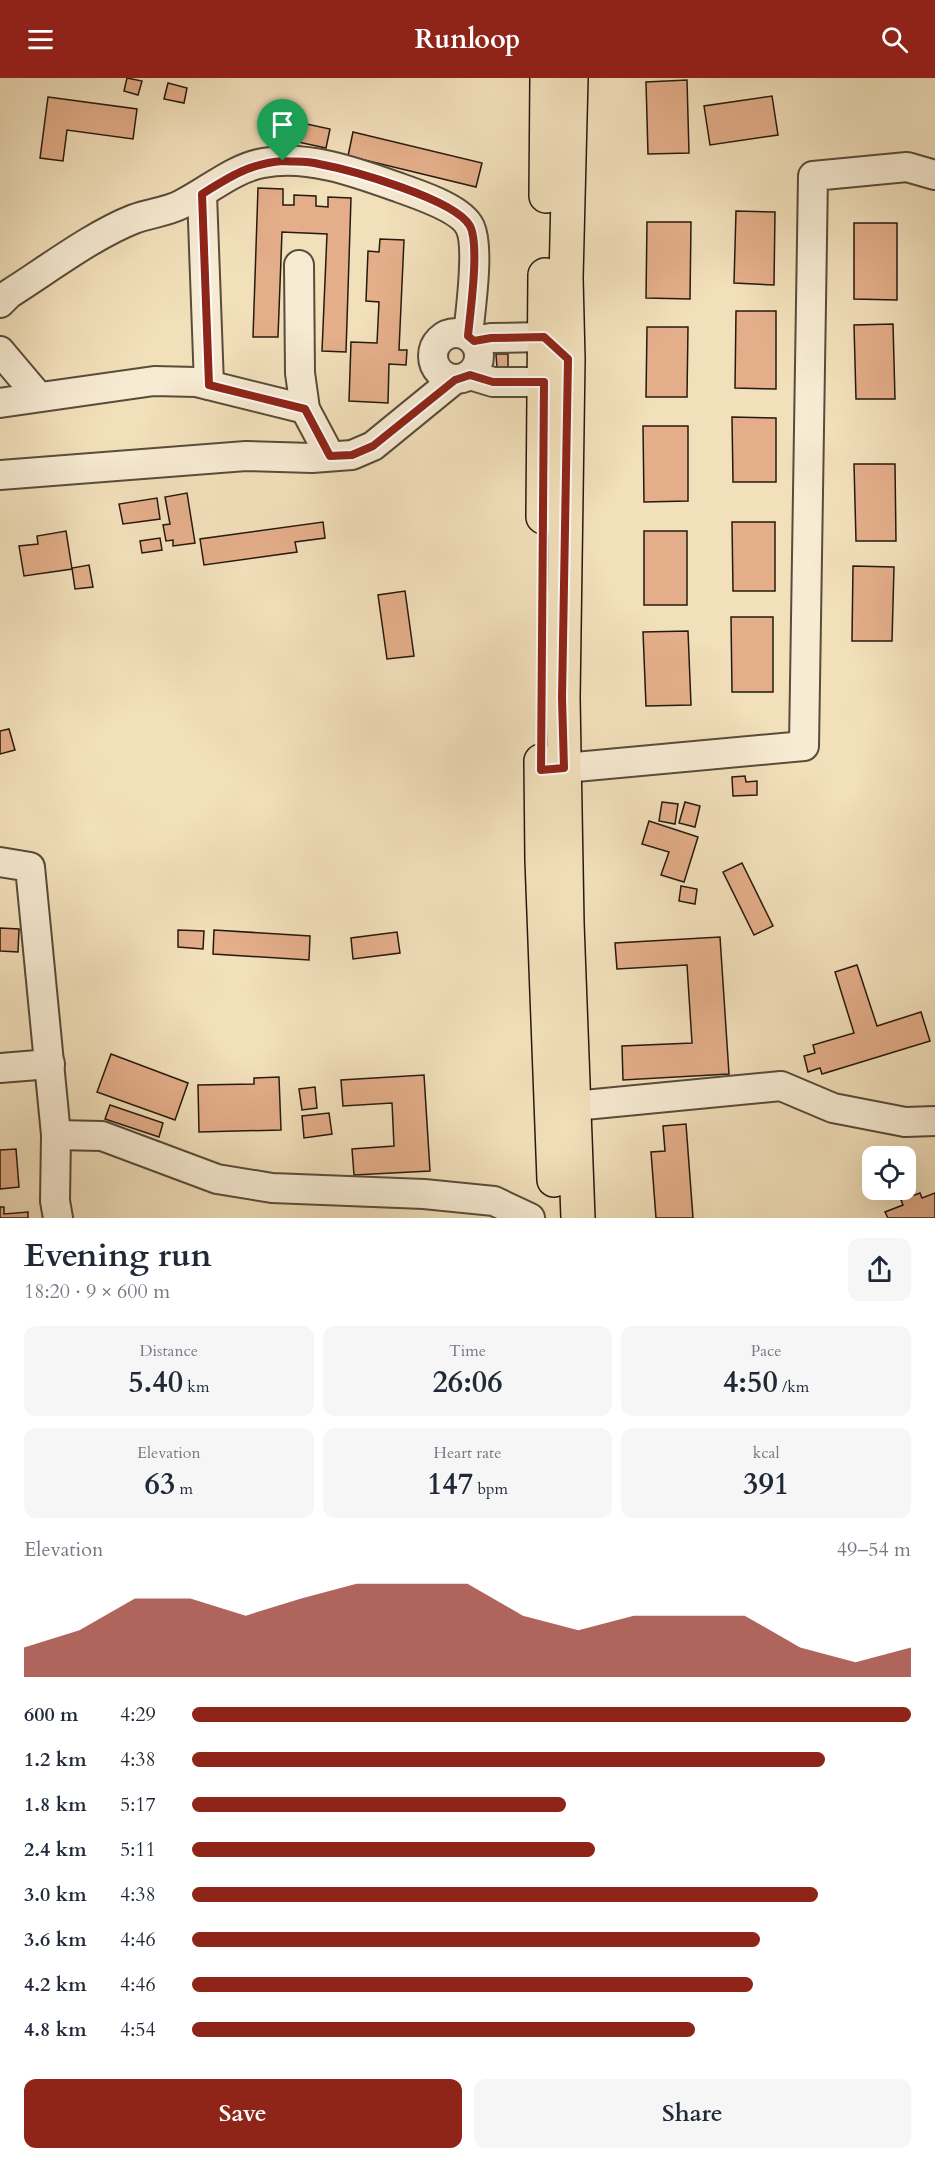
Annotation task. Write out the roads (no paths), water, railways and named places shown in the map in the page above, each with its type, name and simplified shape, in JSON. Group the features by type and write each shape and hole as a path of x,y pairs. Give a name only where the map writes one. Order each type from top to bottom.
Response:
{"main road":[{"path":"547,78 544,382 552,769 574,1106 578,1218"},
{"path":"556,1218 542,860 562,698 568,359 566,278 571,78"}],"street":[{"path":"0,303 9,294 134,219 177,207 242,170 262,163 283,161 328,166 371,177 434,200 462,218 470,227 473,240 471,339 480,355 475,370 373,446 352,455 246,456 0,475"},
{"path":"552,769 804,746 813,176 907,167 935,175"},
{"path":"202,194 209,385"},
{"path":"299,265 300,372 305,409 330,456"},
{"path":"453,333 471,339 544,337 568,359 544,382 493,382 463,377 448,378 436,368 433,353 435,346 440,340 453,333"},
{"path":"0,351 38,396"},
{"path":"0,403 154,381 209,385 305,409"},
{"path":"0,862 30,867 56,1135 57,1218"},
{"path":"0,1068 50,1064"},
{"path":"574,1106 781,1086 833,1108 905,1122 935,1121"},
{"path":"56,1135 102,1136 217,1179 272,1188 424,1194 494,1201 530,1218"}]}
